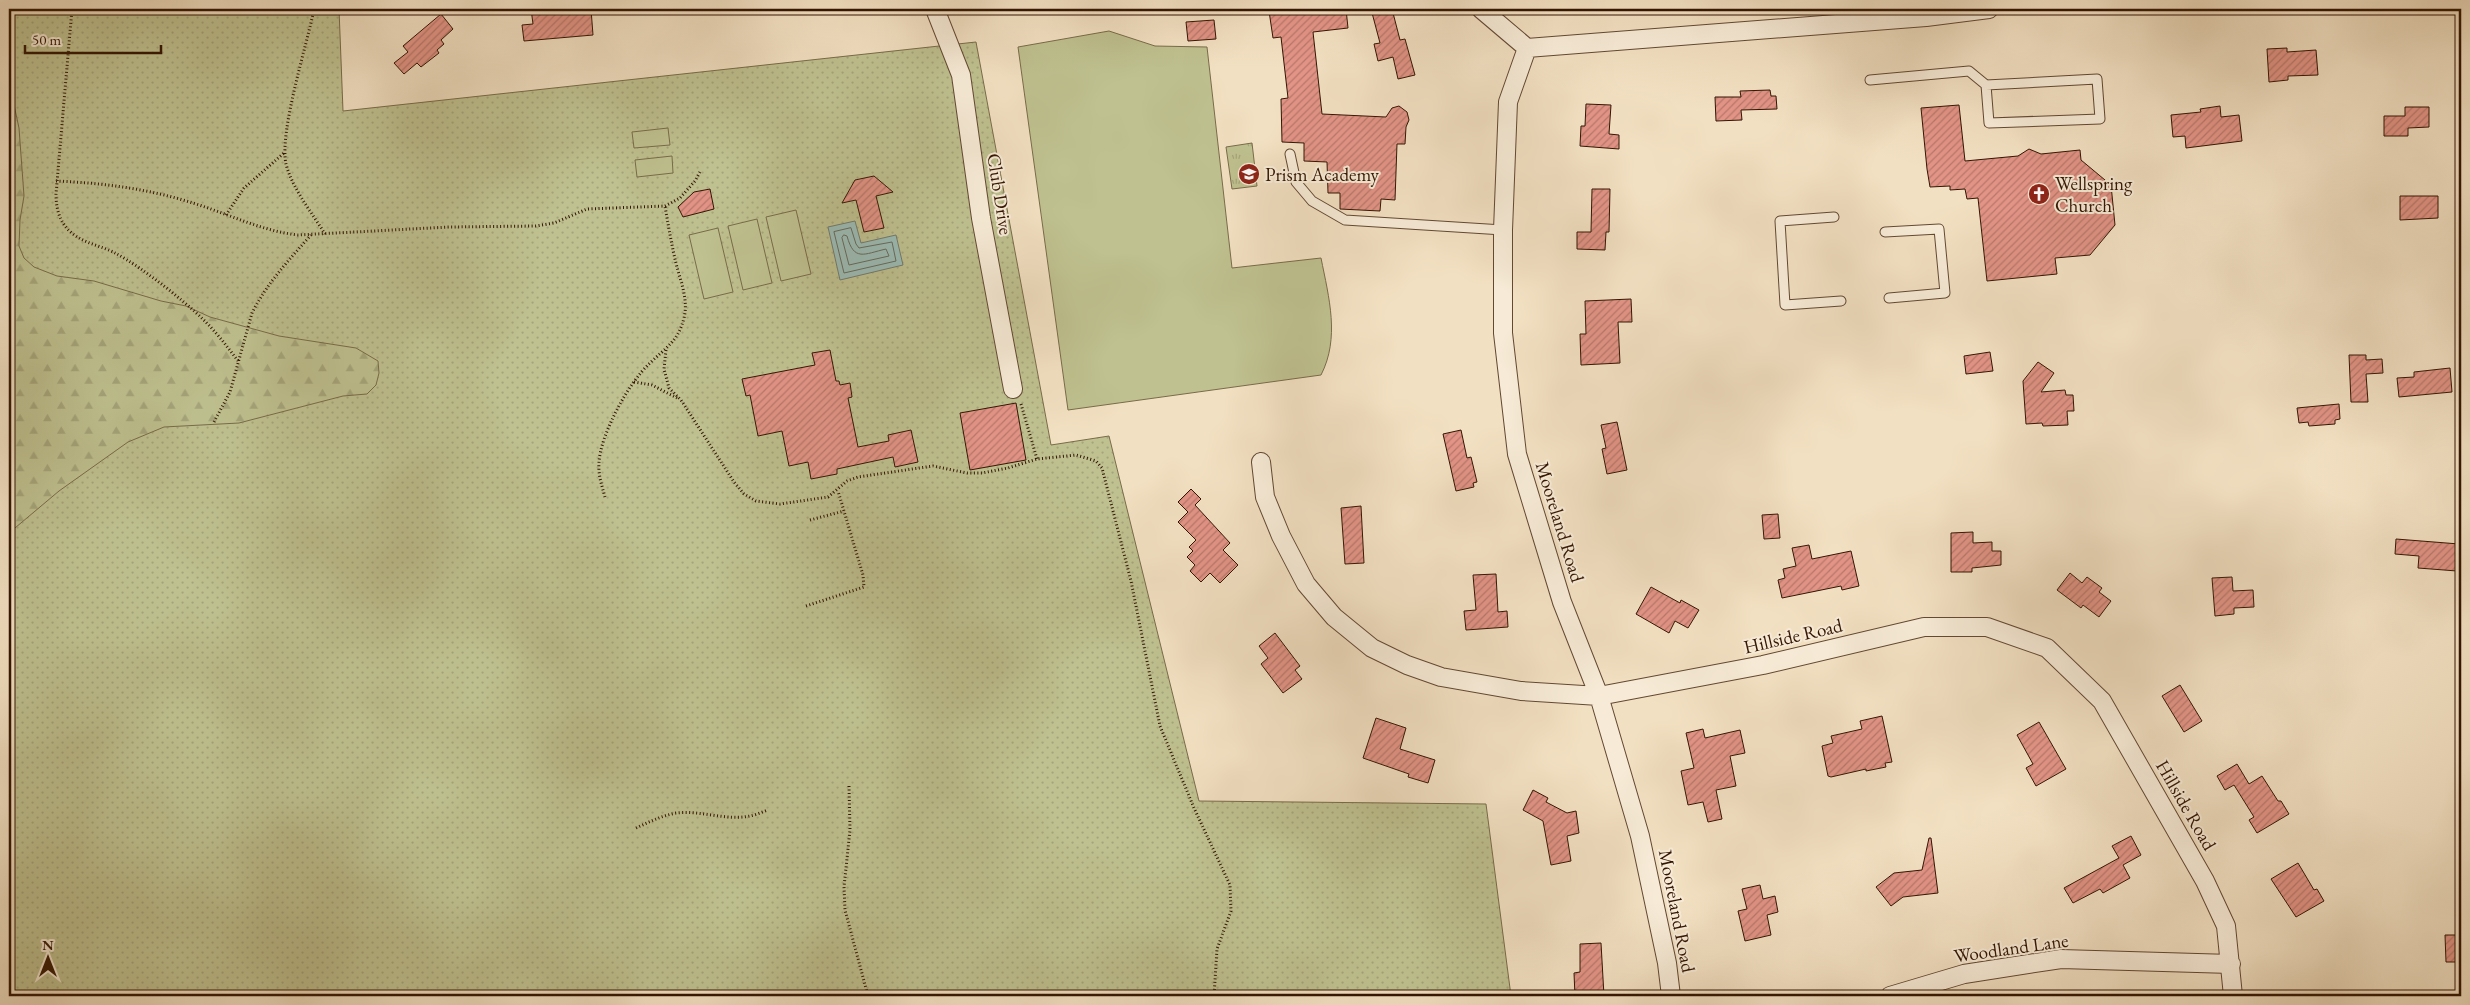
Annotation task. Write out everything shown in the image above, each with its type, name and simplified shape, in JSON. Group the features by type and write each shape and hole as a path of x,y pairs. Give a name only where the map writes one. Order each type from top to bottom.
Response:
{"street":[{"name":"Club Drive","path":"935,9 961,75 981,218 1013,389"},
{"path":"1481,9 1527,48 1926,16 1989,9"},
{"name":"Mooreland Road","path":"1527,48 1508,102 1503,230 1503,333 1517,454 1562,602 1599,696 1640,836 1667,963 1672,996"},
{"name":"Hillside Road","path":"1261,462 1265,497 1281,536 1306,584 1334,618 1372,648 1407,665 1441,676 1520,691 1599,696 1763,665 1924,627 1987,627 2048,648 2102,701 2205,881 2226,926 2233,996"},
{"name":"Woodland Lane","path":"1890,996 1964,974 2061,958 2231,964"}],"lane":[{"path":"1870,80 1969,71 1986,85 2097,79 2100,119 1989,124 1986,85"},
{"path":"1290,154 1296,182 1312,201 1345,220 1503,230"},
{"path":"1834,217 1780,221 1786,305 1841,301"},
{"path":"1885,232 1939,229 1944,293 1889,298"}],"path":[{"path":"72,9 56,181 56,207 62,222 73,234 88,243 115,253 170,292 215,331 239,362"},
{"path":"314,9 291,109 284,152 292,179 325,234"},
{"path":"226,215 244,188 284,152"},
{"path":"56,181 104,183 136,189 196,204 274,232 312,235 423,228 536,226 554,223 587,210 665,206 680,198 695,181 701,170"},
{"path":"605,497 599,472 601,452 622,400 633,382 650,362 666,350 680,328 686,303 665,206"},
{"path":"214,422 230,392 252,313 269,282 312,235"},
{"path":"666,350 665,379 669,388 681,400 734,482 744,494 756,500 780,504 799,503 828,497 847,481 858,477 933,466 967,473 982,473 1038,459 1076,455 1096,461 1102,468 1131,581 1160,726 1194,808 1230,885 1231,911 1217,949 1214,996"},
{"path":"633,382 652,384 681,400"},
{"path":"1013,389 1025,416 1038,459"},
{"path":"806,606 864,587 863,575 838,490"},
{"path":"810,520 844,511"},
{"path":"849,786 850,830 844,887 845,910 868,996"},
{"path":"636,828 658,818 676,814 694,812 738,817 750,816 768,810"}],"green space":[{"path":"9,9 339,9 343,111 976,42 1051,445 1109,436 1199,801 1486,804 1511,996 9,996"},
{"path":"1109,31 1155,46 1207,47 1232,268 1321,258 1330,303 1331,332 1327,361 1321,375 1068,410 1018,47"},
{"path":"9,82 19,128 24,196 20,220 19,246 24,258 34,267 57,276 94,281 161,301 186,306 210,317 279,336 356,348 378,361 379,373 376,385 367,394 343,396 239,423 164,427 128,442 59,491 9,533"},
{"path":"668,128 670,145 634,148 632,132"},
{"path":"1252,143 1257,186 1232,189 1226,147"},
{"path":"672,156 673,173 637,177 635,160"},
{"path":"796,210 811,274 781,281 766,217"},
{"path":"757,219 772,283 743,290 728,226"},
{"path":"718,228 733,292 704,299 689,235"}],"water":[{"path":"855,221 861,243 896,235 903,265 840,280 828,227"}],"building":[{"path":"531,9 591,9 593,35 524,41 522,25 533,24"},
{"path":"1346,9 1348,28 1313,32 1322,114 1386,117 1392,108 1399,106 1407,112 1409,120 1406,127 1405,144 1397,144 1395,200 1381,199 1380,211 1340,209 1340,193 1328,193 1327,162 1304,161 1304,143 1282,142 1281,99 1288,98 1281,37 1273,38 1269,11"},
{"path":"1371,9 1392,9 1400,40 1405,39 1415,75 1398,79 1393,57 1378,61 1374,44 1380,43"},
{"path":"441,14 453,29 441,40 444,44 437,50 439,53 421,67 417,63 404,74 394,63 408,52 403,46"},
{"path":"1214,20 1216,39 1188,41 1186,22"},
{"path":"2287,48 2287,52 2316,50 2318,75 2288,76 2288,80 2269,82 2267,49"},
{"path":"1770,90 1771,96 1776,96 1777,109 1741,110 1742,120 1716,121 1715,97 1741,97 1740,91"},
{"path":"1586,104 1611,105 1609,134 1619,135 1619,149 1580,146 1581,126 1585,126"},
{"name":"Wellspring Church","path":"1959,105 1965,161 2018,156 2029,149 2041,154 2080,150 2081,160 2111,185 2115,225 2090,255 2055,258 2057,274 1987,281 1978,198 1967,199 1965,189 1950,190 1950,186 1930,187 1927,169 1921,108"},
{"path":"2220,106 2221,117 2239,115 2242,141 2186,148 2185,136 2173,137 2171,115 2201,112 2200,109"},
{"path":"2405,107 2429,107 2429,127 2408,128 2408,136 2384,136 2384,116 2405,116"},
{"path":"874,176 893,192 876,196 884,228 864,232 856,200 842,203 855,180"},
{"path":"710,189 714,209 683,217 678,207 694,192"},
{"path":"1592,189 1610,189 1609,232 1606,232 1605,250 1577,249 1577,232 1591,232"},
{"path":"2400,196 2438,196 2438,218 2400,220"},
{"path":"1631,299 1632,322 1618,322 1620,363 1581,365 1580,334 1586,334 1585,301"},
{"path":"830,350 836,381 839,381 840,385 850,383 852,397 848,398 858,447 889,441 888,435 911,430 918,462 895,467 893,457 837,469 837,474 811,479 808,462 789,466 782,431 758,436 750,395 746,396 742,379 815,365 812,353"},
{"path":"1990,352 1993,371 1966,374 1964,356"},
{"path":"2349,355 2366,355 2366,360 2382,359 2383,373 2366,374 2368,402 2351,402"},
{"path":"2038,362 2054,373 2041,392 2065,390 2066,395 2073,395 2074,411 2067,411 2068,425 2043,426 2042,423 2026,424 2023,381"},
{"path":"2450,368 2452,392 2399,397 2397,378 2414,377 2414,372"},
{"path":"1016,403 1026,460 970,470 960,413"},
{"path":"2339,404 2340,419 2335,420 2335,424 2309,426 2308,422 2299,423 2297,408"},
{"path":"1617,422 1627,470 1607,474 1602,449 1606,448 1601,425"},
{"path":"1461,430 1467,458 1471,457 1477,482 1473,483 1474,487 1456,491 1443,434"},
{"path":"1191,489 1201,499 1195,505 1230,543 1223,550 1238,565 1220,583 1210,573 1201,582 1190,571 1195,565 1187,557 1193,551 1189,547 1196,540 1178,522 1188,512 1178,502"},
{"path":"1361,506 1364,563 1345,564 1341,508"},
{"path":"1778,514 1780,538 1764,539 1762,515"},
{"path":"1973,532 1973,543 1992,542 1992,551 2001,551 2001,565 1972,568 1972,572 1951,572 1951,533"},
{"path":"2396,539 2459,544 2457,571 2418,568 2419,556 2395,554"},
{"path":"1809,545 1812,559 1851,551 1859,586 1842,590 1841,586 1782,598 1778,580 1785,578 1783,569 1796,566 1792,548"},
{"path":"2070,573 2082,583 2087,577 2102,588 2099,592 2111,601 2099,617 2083,605 2081,608 2057,590"},
{"path":"1496,574 1498,612 1507,611 1508,627 1466,630 1464,611 1476,610 1473,575"},
{"path":"2232,577 2233,591 2253,590 2254,607 2234,608 2234,614 2215,616 2212,578"},
{"path":"1651,587 1680,603 1681,600 1699,610 1688,628 1675,621 1669,633 1636,614"},
{"path":"1275,633 1300,666 1295,670 1302,679 1283,693 1261,664 1268,658 1259,646"},
{"path":"2180,685 2202,721 2184,732 2162,696"},
{"path":"1882,716 1892,762 1885,763 1886,767 1828,776 1822,746 1833,743 1831,736 1862,729 1860,721"},
{"path":"1376,718 1406,728 1400,749 1435,760 1428,783 1408,777 1409,774 1363,758"},
{"path":"2039,722 2066,769 2036,786 2026,768 2033,764 2017,735"},
{"path":"1703,729 1705,738 1740,730 1745,753 1730,756 1736,786 1716,790 1722,819 1708,822 1703,802 1688,805 1681,771 1694,768 1686,733"},
{"path":"2237,764 2249,784 2262,776 2289,814 2257,833 2249,820 2254,817 2234,785 2225,790 2217,776"},
{"path":"1533,790 1548,798 1546,802 1567,813 1576,811 1579,833 1567,836 1571,861 1551,865 1543,821 1523,810"},
{"path":"2131,836 2141,855 2123,865 2130,878 2103,893 2100,889 2073,903 2064,888 2119,858 2112,846"},
{"path":"1929,838 1931,838 1938,893 1903,897 1891,906 1876,887 1894,873 1922,870"},
{"path":"2298,863 2314,890 2317,889 2324,901 2296,917 2271,879"},
{"path":"1760,885 1763,899 1775,896 1778,912 1767,915 1771,935 1745,941 1738,911 1747,909 1742,889"},
{"path":"2445,935 2461,935 2461,962 2446,962"},
{"path":"1601,943 1604,996 1575,996 1574,973 1580,972 1580,944"}],"place":[{"name":"Prism Academy","path":"1249,174"},
{"name":"Wellspring Church","path":"2039,194"}]}
